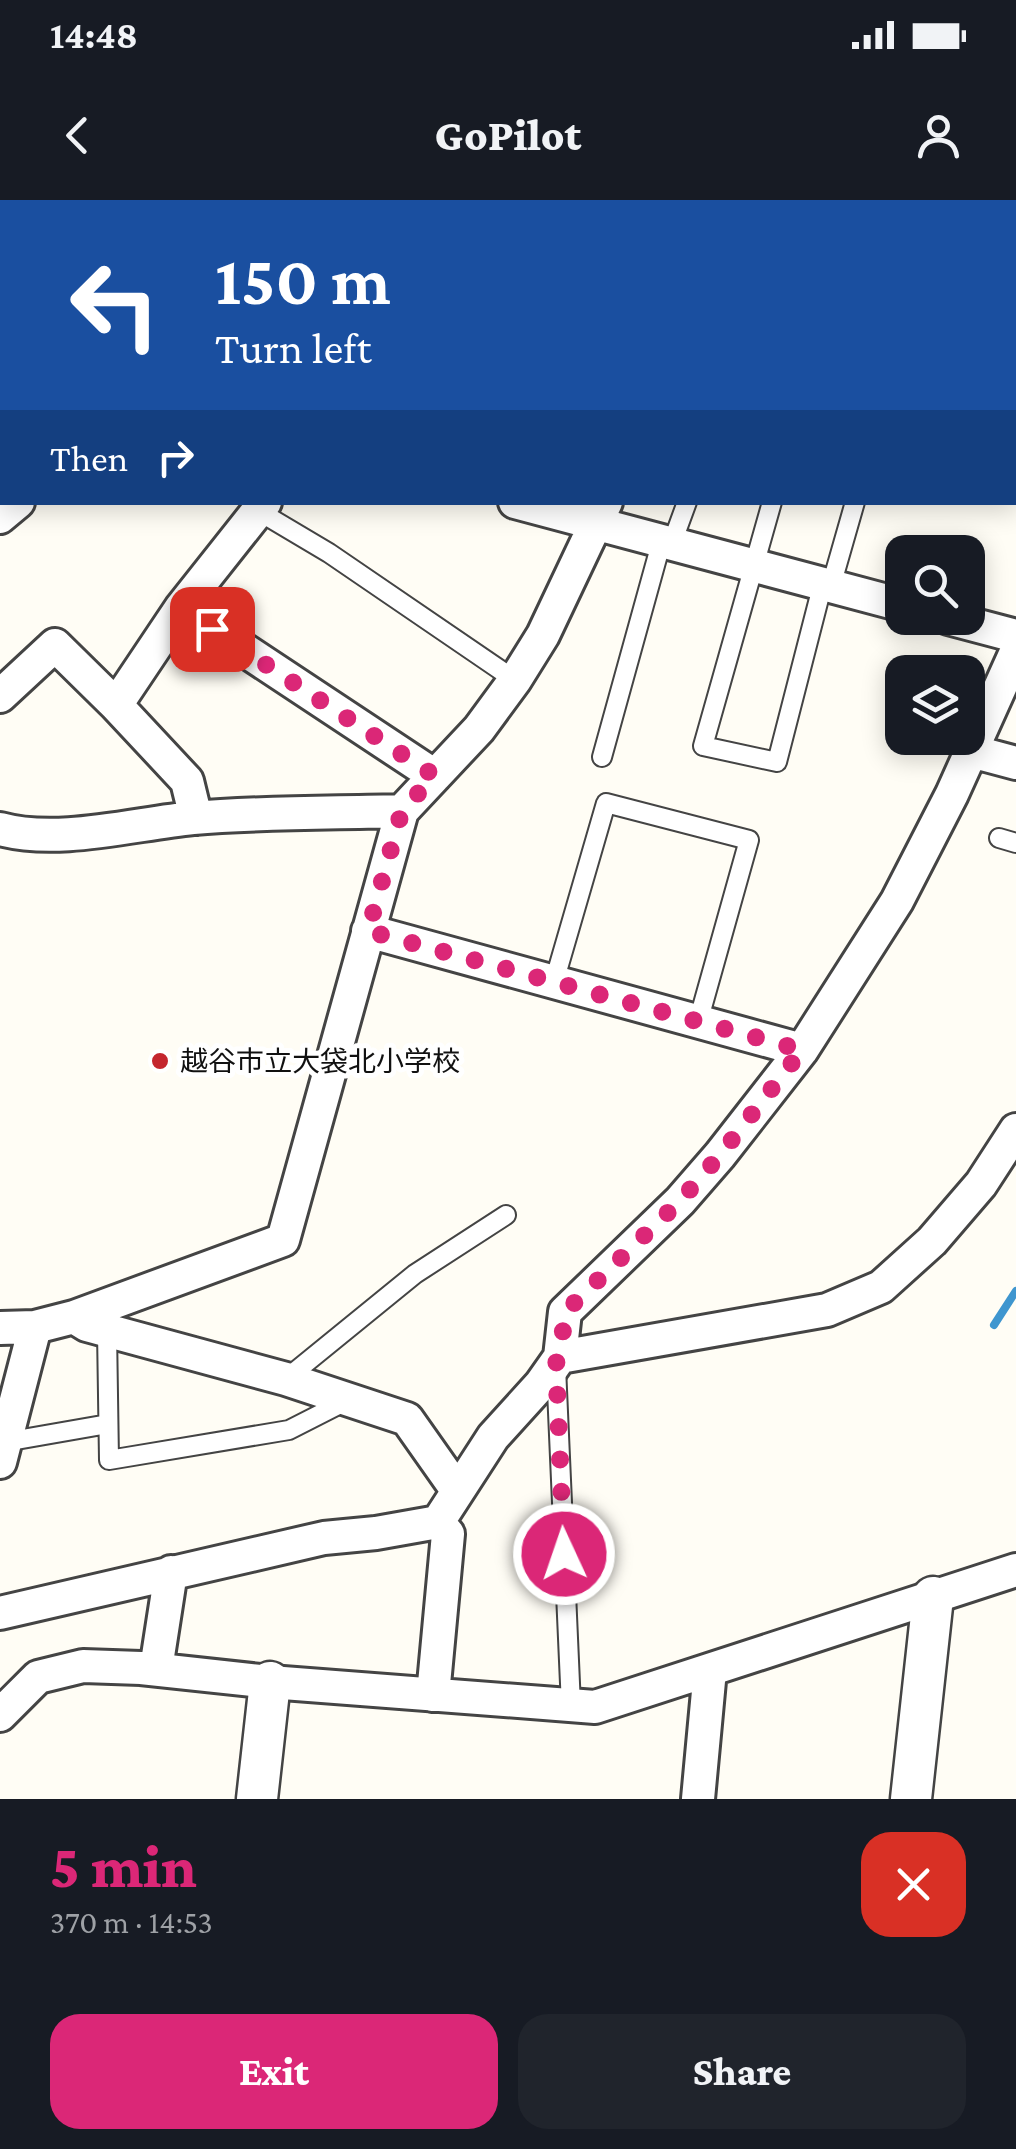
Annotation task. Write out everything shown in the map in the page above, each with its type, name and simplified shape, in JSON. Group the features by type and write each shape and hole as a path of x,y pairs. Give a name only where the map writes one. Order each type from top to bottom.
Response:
{"street":[{"path":"541,505 601,512 667,541 885,600"},
{"path":"116,705 181,608 263,507"},
{"path":"0,1328 35,1327 74,1317 283,1240 402,810 479,729 515,680 543,635 601,512"},
{"path":"181,608 435,776"},
{"path":"985,628 1016,636"},
{"path":"0,696 55,645 187,781 196,818"},
{"path":"985,725 1012,671"},
{"path":"0,1613 324,1538 438,1522 493,1437 558,1360 565,1312 680,1201 802,1050 897,900 970,755"},
{"path":"985,755 1016,763"},
{"path":"0,828 19,834 57,834 196,818 402,810"},
{"path":"368,931 802,1050"},
{"path":"558,1360 827,1310 882,1287 932,1241 980,1184 1016,1130"},
{"path":"74,1317 407,1419 457,1490"},
{"path":"3,1452 35,1327"},
{"path":"434,1694 448,1534 438,1522"},
{"path":"0,1715 38,1678 83,1666 594,1707 1016,1570"},
{"path":"156,1670 171,1572"},
{"path":"911,1799 933,1597"},
{"path":"698,1799 710,1670"},
{"path":"257,1799 270,1682"}],"lane":[{"path":"602,757 667,541 686,505"},
{"path":"771,505 703,746 777,762 827,584 854,505"},
{"path":"263,507 515,680"},
{"path":"554,982 606,802 749,840 698,1022"},
{"path":"286,1379 415,1274 506,1215"},
{"path":"108,1330 109,1460 289,1430 346,1401"},
{"path":"558,1360 571,1706"},
{"path":"3,1452 108,1424"}],"waterway":[{"path":"994,1325 1016,1291"}],"place":[{"name":"越谷市立大袋北小学校","path":"160,1061"}],"route":[{"path":"212,629 435,776 402,810 368,931 802,1050 680,1201 565,1312 556,1363 564,1554"}]}
